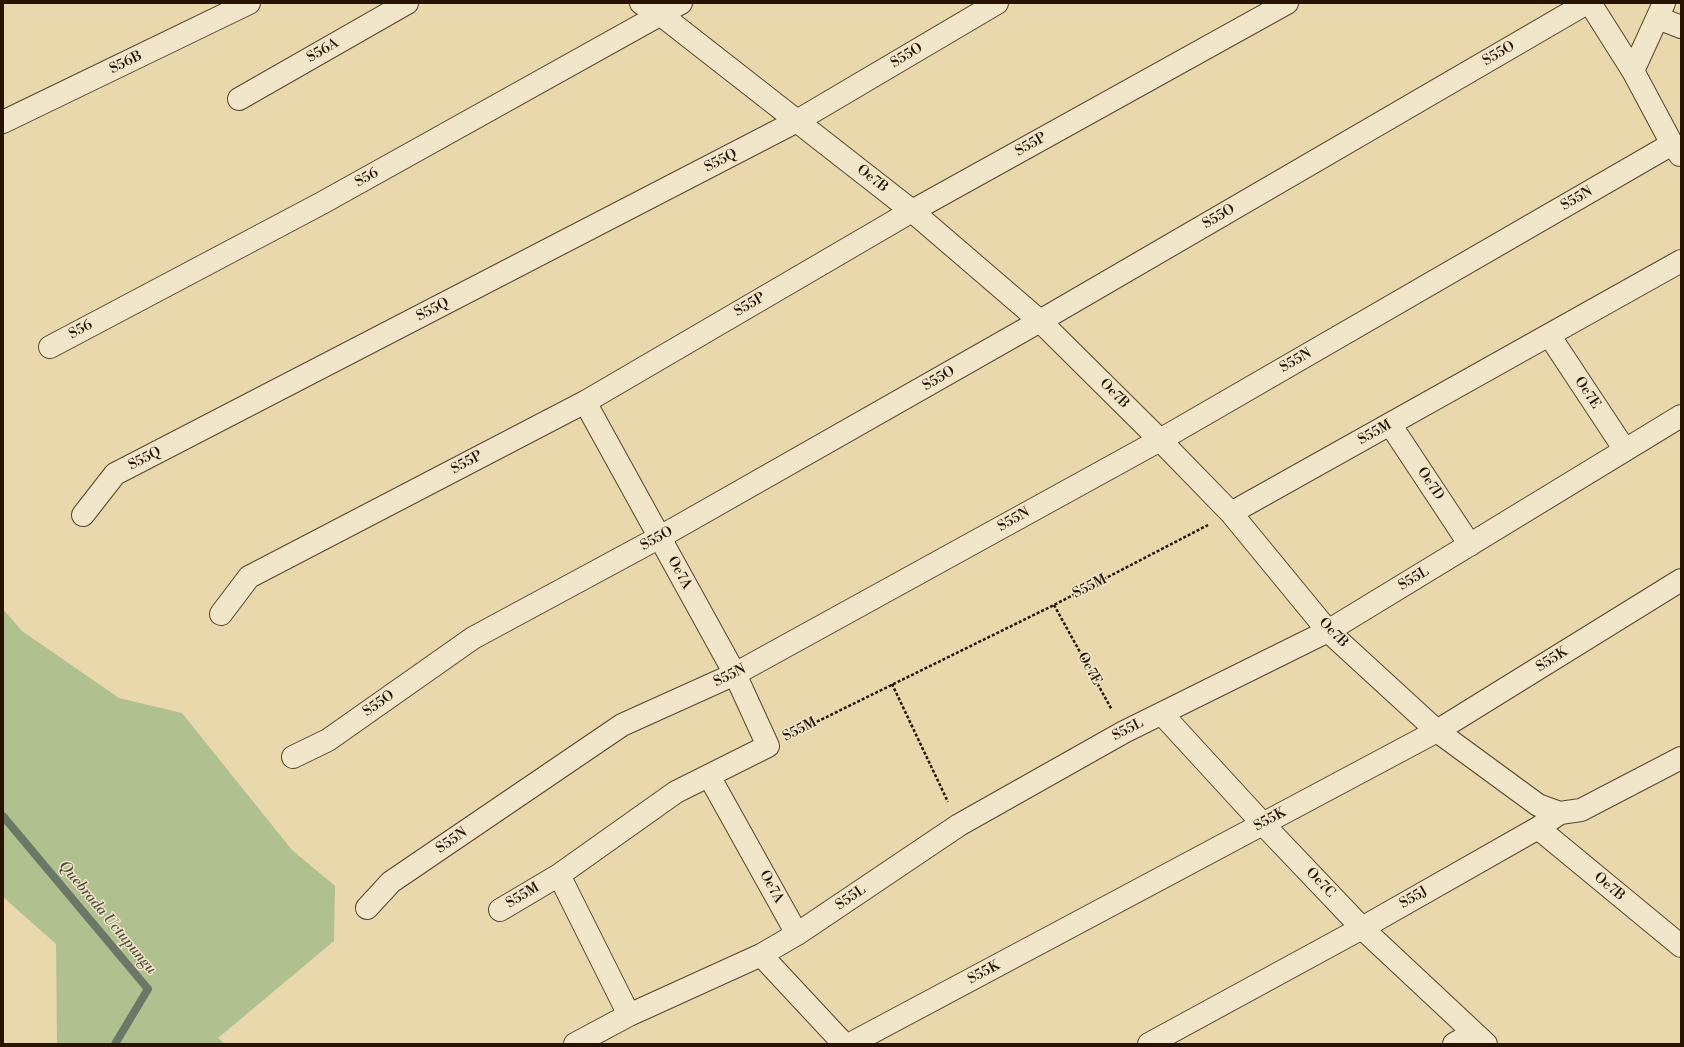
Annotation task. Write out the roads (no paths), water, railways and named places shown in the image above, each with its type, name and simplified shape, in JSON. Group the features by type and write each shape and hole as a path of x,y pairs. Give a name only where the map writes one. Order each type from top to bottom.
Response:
{"street":[{"name":"S56B","path":"3,122 249,3"},
{"name":"S56A","path":"239,99 407,3"},
{"name":"Oe7B","path":"640,3 660,14 912,210 1040,321 1231,513 1328,631 1437,731 1538,805 1560,813"},
{"name":"S56","path":"50,347 322,202 681,3"},
{"name":"S55O","path":"797,121 997,3"},
{"name":"S55P","path":"221,614 249,578 585,402 912,210 1287,3"},
{"name":"S55O","path":"293,757 328,740 473,638 660,537 1040,321 1587,3"},
{"path":"1590,3 1633,71 1676,150"},
{"path":"1633,71 1661,11 1681,27"},
{"name":"S55Q","path":"83,515 115,474 797,121"},
{"name":"S55N","path":"367,908 392,882 622,725 734,674 1160,440 1676,150"},
{"name":"S55M","path":"1231,513 1681,261"},
{"name":"Oe7E","path":"1549,335 1625,450"},
{"name":"Oe7A","path":"585,402 734,674 768,746"},
{"name":"S55L","path":"575,1044 630,1015 761,955 797,934 959,825 1124,732 1328,631 1681,416"},
{"name":"Oe7D","path":"1390,424 1470,544"},
{"name":"S55K","path":"850,1044 1437,731 1681,580"},
{"name":"Oe7C","path":"1162,714 1263,824 1362,928 1479,1038"},
{"name":"S55M","path":"500,910 559,874 676,792 768,746"},
{"name":"S55J","path":"1149,1044 1362,928 1538,828 1560,813 1581,810 1681,758"},
{"name":"Oe7A","path":"709,776 797,934"},
{"name":"Oe7B","path":"1538,828 1681,946"},
{"path":"559,874 630,1015"},
{"path":"761,955 844,1044"},
{"path":"1454,1044 1479,1038"}],"waterway":[{"name":"Quebrada Uctupungu","path":"3,816 148,989 115,1044"}]}
